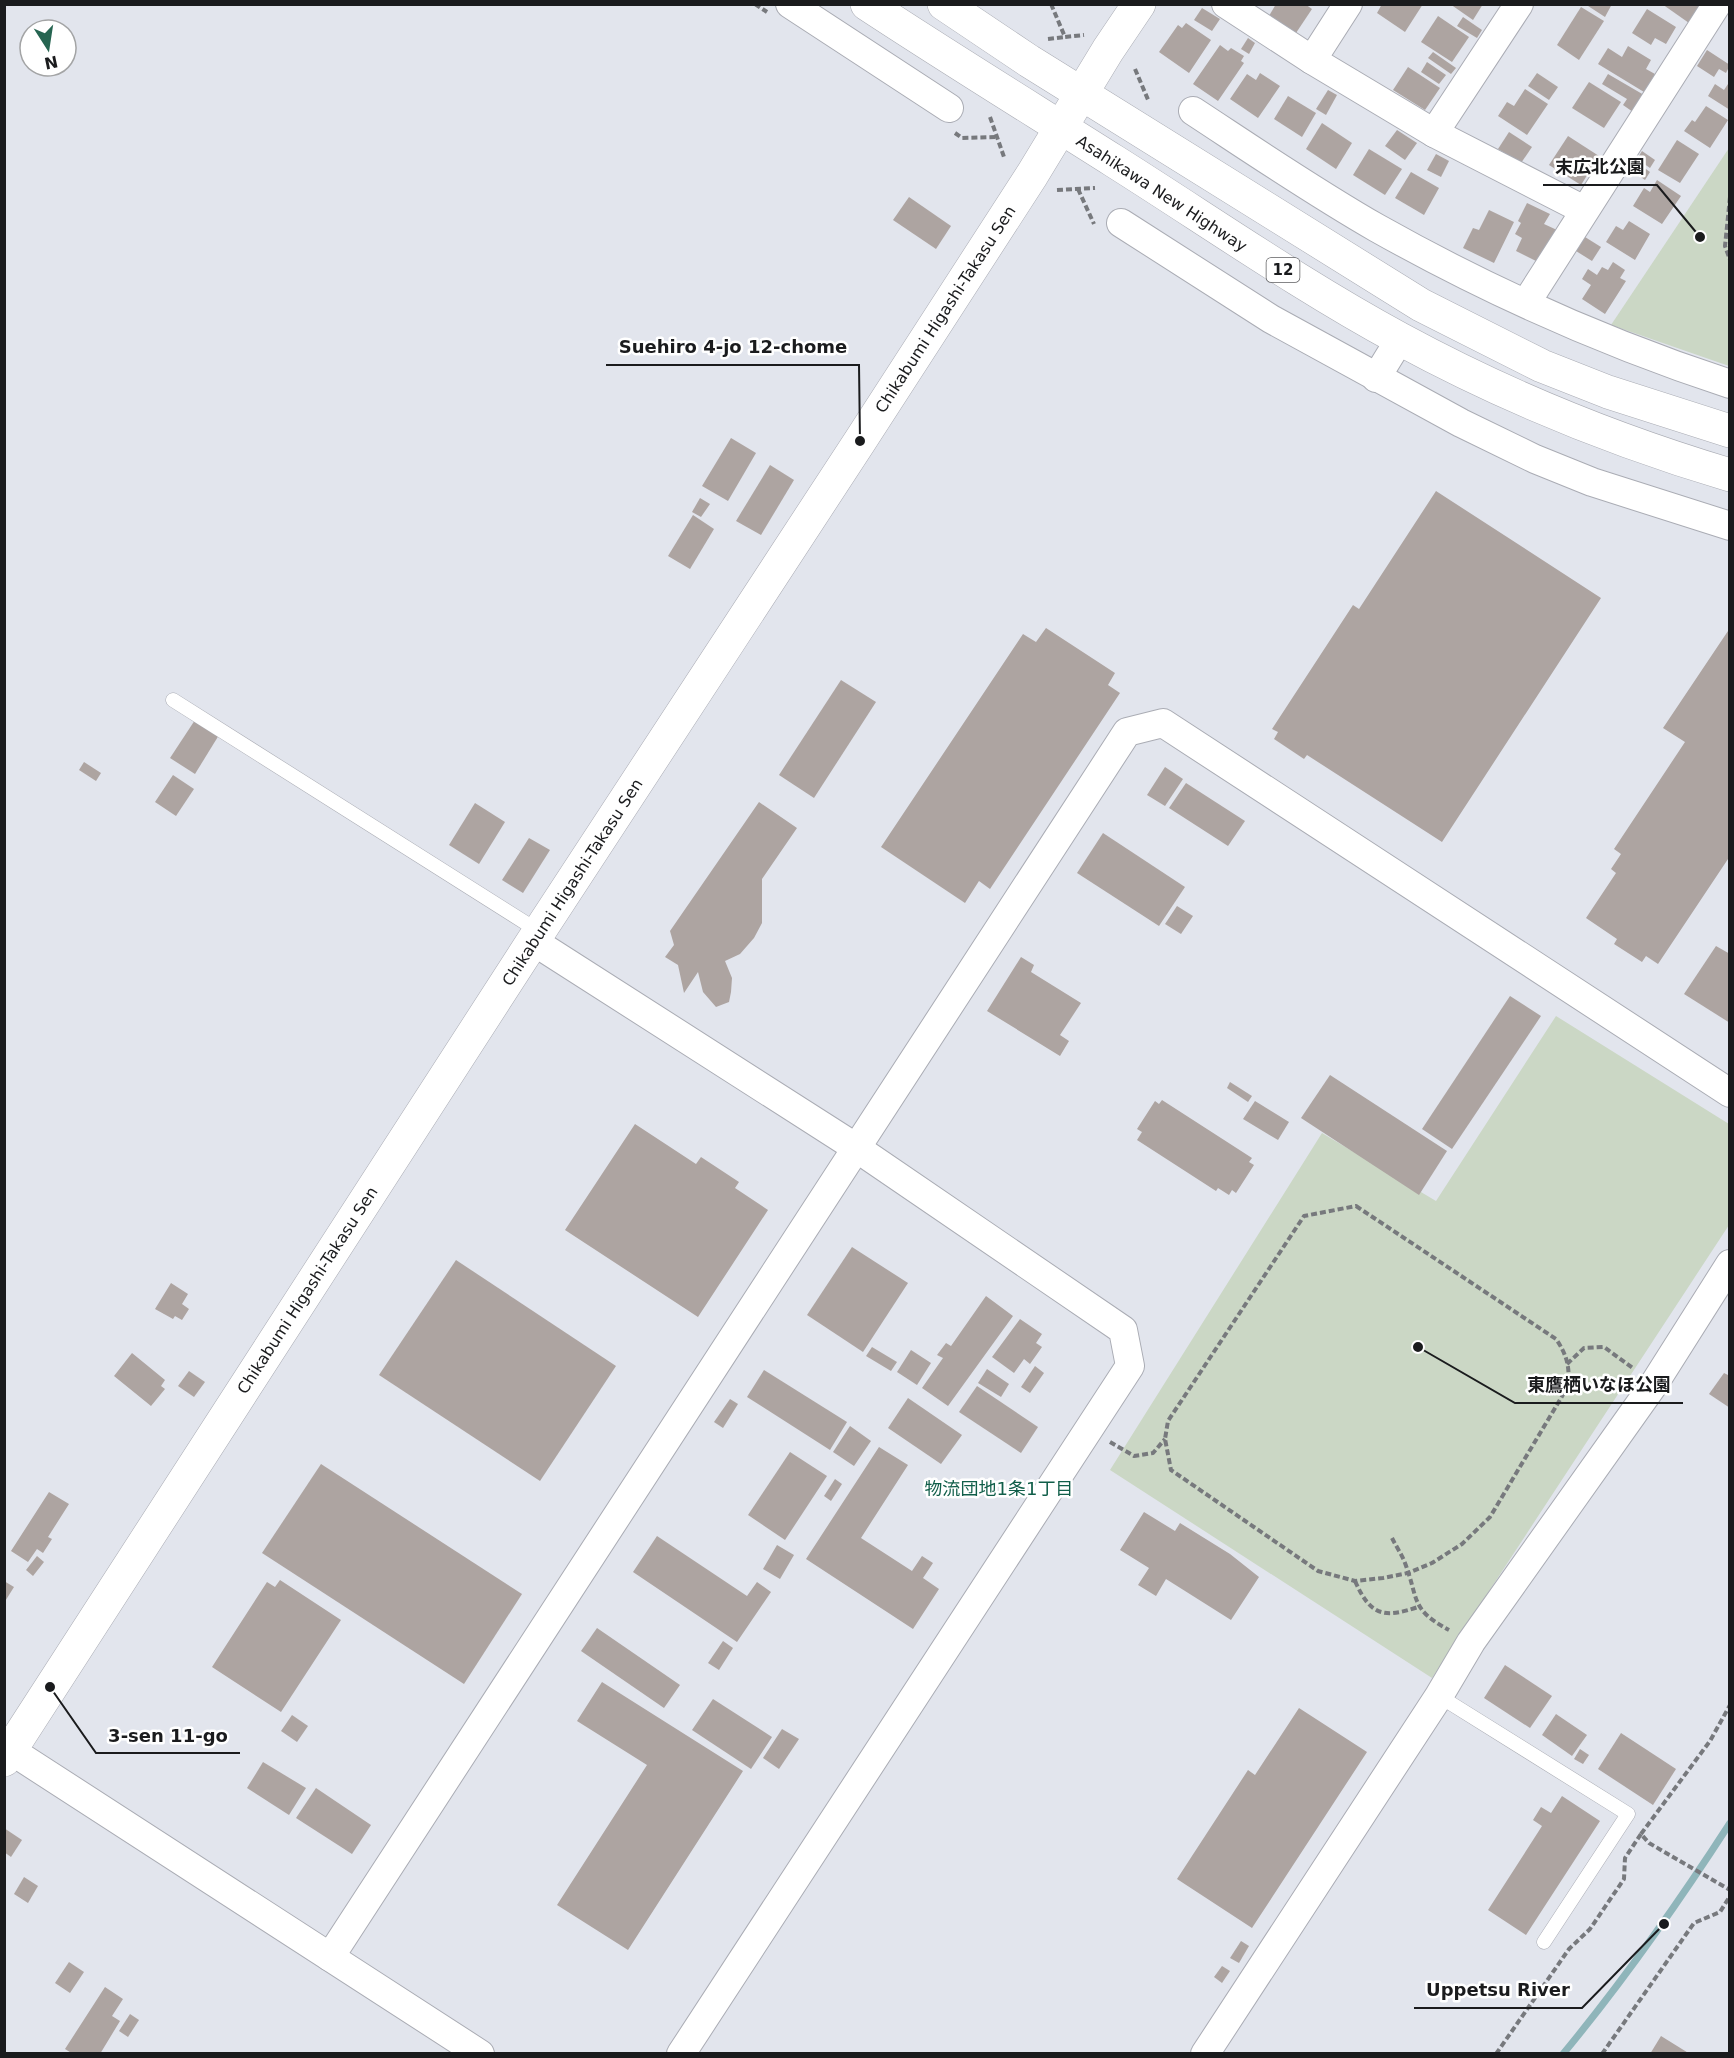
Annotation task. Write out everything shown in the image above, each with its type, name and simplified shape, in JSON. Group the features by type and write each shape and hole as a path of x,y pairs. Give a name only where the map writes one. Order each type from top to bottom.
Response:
{"main road":[{"name":"12","path":"945,4 1082,94 1352,264 1479,336 1542,366 1608,392 1730,431"},
{"name":"Chikabumi Higashi-Takasu Sen","path":"7,1752 1139,4"},
{"name":"Asahikawa New Highway","path":"878,11 1328,298 1400,339 1472,376 1564,417 1630,444 1730,475"}],"street":[{"path":"790,4 949,108"},
{"path":"1226,4 1312,60 1434,133 1584,210"},
{"path":"1312,60 1348,4"},
{"path":"1434,133 1519,4"},
{"path":"1526,303 1718,4"},
{"path":"865,52 878,11"},
{"path":"1193,111 1378,228 1526,303 1603,338 1730,384"},
{"path":"1247,197 1272,162"},
{"path":"1121,224 1271,319 1376,378 1535,459 1603,485 1730,526"},
{"path":"1376,378 1400,339"},
{"path":"330,1957 1127,732 1163,723 1730,1093"},
{"path":"537,936 855,1147 1123,1330 1130,1366 681,2054"},
{"path":"1205,2054 1439,1696 1471,1642 1654,1384 1730,1264"},
{"path":"7,1752 480,2054"}],"lane":[{"path":"173,700 537,936"},
{"path":"1439,1696 1628,1814 1544,1942"}],"path":[{"path":"1051,4 1065,37"},
{"path":"1044,40 1084,35"},
{"path":"1136,69 1151,108"},
{"path":"990,117 1004,156"},
{"path":"1057,190 1095,188"},
{"path":"1730,197 1725,246 1730,260"},
{"path":"1356,1206 1556,1339 1565,1352 1568,1364 1570,1375 1567,1388 1490,1517 1462,1544 1432,1563 1408,1573 1355,1581 1318,1571 1172,1470 1165,1439 1168,1421 1304,1216 1356,1206"},
{"path":"1568,1364 1584,1348 1604,1347 1654,1384"},
{"path":"1088,1429 1134,1456 1153,1453 1165,1439"},
{"path":"1392,1538 1408,1573 1418,1607 1430,1620 1471,1642"},
{"path":"1355,1581 1364,1602 1379,1612 1397,1614 1418,1607"},
{"path":"1496,2054 1569,1948 1590,1929 1624,1879 1625,1858 1710,1741 1730,1705"},
{"path":"1641,1834 1649,1843 1730,1890"},
{"path":"1602,2054 1694,1923 1720,1912 1730,1896"}],"green space":[{"path":"1729,148 1729,366 1611,325"},
{"path":"1556,1016 1729,1124 1729,1225 1432,1678 1110,1470 1322,1133 1436,1201"}],"building":[{"path":"1276,4 1305,4 1312,9 1296,33 1269,16"},
{"path":"1382,4 1423,4 1405,32 1377,13"},
{"path":"1450,4 1483,4 1473,20"},
{"path":"1585,4 1612,4 1605,17"},
{"path":"1662,4 1701,4 1689,23"},
{"path":"1581,7 1604,21 1579,60 1557,45"},
{"path":"1202,8 1220,19 1212,31 1194,20"},
{"path":"1647,9 1676,27 1666,44 1655,38 1651,45 1632,33"},
{"path":"1438,16 1469,37 1452,62 1421,42"},
{"path":"1463,17 1482,30 1477,38 1457,26"},
{"path":"1186,23 1211,40 1189,73 1159,52 1178,25 1182,28"},
{"path":"1248,38 1255,43 1249,54 1241,49"},
{"path":"1220,45 1228,51 1231,48 1244,56 1241,61 1244,63 1218,101 1193,84"},
{"path":"1628,46 1651,60 1646,69 1655,74 1644,92 1598,64 1608,48 1622,57"},
{"path":"1707,50 1730,65 1726,73 1719,69 1714,77 1697,66"},
{"path":"1433,52 1456,68 1451,74 1428,58"},
{"path":"1427,62 1446,75 1439,84 1421,72"},
{"path":"1408,67 1440,88 1425,110 1393,90"},
{"path":"1260,73 1280,86 1258,118 1230,99 1247,74 1256,80"},
{"path":"1537,73 1558,87 1549,100 1528,86"},
{"path":"1608,74 1644,95 1633,112 1623,105 1627,99 1602,84"},
{"path":"1730,81 1730,110 1708,96 1715,84 1724,90"},
{"path":"1589,82 1621,102 1604,128 1572,108"},
{"path":"1525,89 1548,104 1527,135 1498,116 1507,102 1514,106"},
{"path":"1328,90 1337,95 1326,115 1316,109"},
{"path":"1288,96 1316,113 1302,137 1274,119"},
{"path":"1706,106 1728,120 1710,148 1684,131 1692,120 1695,122"},
{"path":"1322,123 1352,143 1336,169 1306,149"},
{"path":"1397,130 1417,143 1405,160 1385,146"},
{"path":"1509,132 1532,147 1521,163 1498,149"},
{"path":"1568,136 1599,156 1581,185 1549,165"},
{"path":"1677,140 1699,154 1680,183 1658,170"},
{"path":"1369,149 1402,169 1385,195 1353,175"},
{"path":"1642,151 1655,160 1650,168 1637,159"},
{"path":"1436,154 1449,161 1441,177 1427,170"},
{"path":"1635,161 1650,172 1645,180 1630,169"},
{"path":"1411,172 1439,188 1424,215 1395,198"},
{"path":"1657,180 1681,196 1662,224 1633,206 1644,188 1650,192"},
{"path":"909,197 951,226 936,249 893,220"},
{"path":"1527,203 1550,214 1544,224 1557,230 1540,263 1516,251 1522,238 1515,234 1521,223 1518,221"},
{"path":"1489,210 1514,222 1494,263 1463,248 1473,228 1479,230"},
{"path":"1629,221 1650,234 1635,260 1606,242 1616,226 1623,230"},
{"path":"1585,237 1601,247 1592,261 1576,251"},
{"path":"1613,262 1625,270 1620,278 1626,281 1605,314 1582,299 1591,285 1582,279 1588,269 1597,275 1602,267 1608,270"},
{"path":"731,438 756,453 728,501 702,486"},
{"path":"770,465 794,480 761,535 736,521"},
{"path":"1436,491 1601,598 1442,842 1307,755 1304,759 1274,739 1278,732 1272,729 1353,605 1359,609"},
{"path":"700,498 710,504 701,517 692,512"},
{"path":"693,515 714,529 690,569 668,556"},
{"path":"1046,628 1115,673 1108,685 1120,693 990,889 979,881 965,903 881,847 1023,634 1036,642"},
{"path":"1730,628 1730,856 1658,964 1646,956 1642,962 1614,944 1617,939 1586,918 1616,873 1611,869 1621,854 1614,849 1685,742 1663,728"},
{"path":"841,680 876,702 814,798 779,775"},
{"path":"195,720 219,735 195,774 170,758"},
{"path":"84,762 101,773 96,781 79,770"},
{"path":"1165,767 1183,779 1165,806 1147,795"},
{"path":"173,775 194,789 176,816 155,802"},
{"path":"1186,783 1245,821 1228,846 1169,808"},
{"path":"759,802 797,828 762,879 762,923 754,938 740,954 725,961 732,978 731,992 729,1002 716,1007 703,992 698,972 684,993 678,965 665,957 674,945 670,931"},
{"path":"475,803 505,822 479,864 449,845"},
{"path":"1103,833 1185,887 1159,926 1077,873"},
{"path":"529,838 550,850 523,893 502,880"},
{"path":"1177,906 1193,916 1181,934 1165,924"},
{"path":"1716,946 1730,954 1730,1023 1684,994"},
{"path":"1021,957 1034,965 1031,972 1081,1003 1060,1035 1069,1041 1060,1056 987,1011"},
{"path":"1510,996 1541,1016 1452,1149 1422,1129"},
{"path":"1330,1075 1447,1151 1419,1195 1301,1118"},
{"path":"1230,1082 1252,1096 1248,1102 1227,1088"},
{"path":"1162,1100 1252,1158 1249,1162 1254,1165 1236,1193 1232,1190 1229,1195 1218,1188 1216,1191 1137,1140 1142,1132 1137,1129 1155,1101 1159,1104"},
{"path":"1255,1101 1289,1122 1278,1140 1243,1119"},
{"path":"635,1124 696,1164 701,1157 739,1182 735,1188 768,1210 698,1317 565,1230"},
{"path":"852,1247 908,1283 863,1352 807,1315"},
{"path":"456,1260 616,1366 540,1481 379,1375"},
{"path":"171,1283 188,1294 182,1304 189,1309 182,1320 175,1316 173,1319 155,1309"},
{"path":"986,1296 1013,1316 948,1406 922,1388 943,1358 937,1355 946,1343 951,1346"},
{"path":"1020,1319 1042,1334 1036,1343 1042,1347 1030,1364 1024,1359 1014,1373 992,1357"},
{"path":"872,1347 897,1362 891,1371 866,1356"},
{"path":"911,1350 931,1363 917,1385 897,1372"},
{"path":"132,1353 165,1380 161,1386 165,1389 151,1406 114,1376"},
{"path":"1035,1366 1044,1373 1030,1393 1021,1387"},
{"path":"987,1369 1009,1384 1001,1397 978,1383"},
{"path":"764,1370 847,1422 830,1450 747,1397"},
{"path":"189,1371 205,1382 194,1397 178,1386"},
{"path":"1724,1373 1730,1376 1730,1408 1709,1394"},
{"path":"977,1386 1038,1427 1021,1453 959,1412"},
{"path":"908,1398 962,1435 941,1464 888,1428"},
{"path":"730,1399 738,1404 723,1428 714,1422"},
{"path":"850,1426 871,1441 854,1466 833,1452"},
{"path":"879,1447 908,1465 861,1538 912,1571 922,1556 933,1563 923,1578 939,1589 913,1629 806,1559"},
{"path":"790,1452 827,1476 785,1540 748,1515"},
{"path":"321,1464 522,1594 464,1684 262,1553"},
{"path":"835,1479 842,1484 831,1501 824,1496"},
{"path":"49,1492 69,1504 48,1537 52,1539 43,1553 37,1549 28,1562 11,1551"},
{"path":"1144,1512 1175,1531 1180,1523 1230,1554 1259,1577 1231,1620 1166,1579 1156,1596 1138,1585 1149,1568 1120,1550"},
{"path":"657,1536 747,1596 757,1582 771,1592 737,1642 633,1572"},
{"path":"777,1545 794,1555 780,1579 763,1569"},
{"path":"37,1556 44,1562 33,1576 26,1570"},
{"path":"280,1580 341,1620 281,1712 212,1667 267,1582 275,1587"},
{"path":"4,1581 14,1587 4,1603"},
{"path":"597,1628 680,1685 664,1708 581,1651"},
{"path":"723,1641 733,1648 719,1670 708,1663"},
{"path":"1505,1665 1552,1696 1530,1728 1484,1698"},
{"path":"602,1682 743,1771 628,1950 557,1905 647,1765 577,1721"},
{"path":"713,1699 772,1737 751,1769 692,1730"},
{"path":"1299,1708 1367,1752 1252,1928 1177,1879 1248,1770 1255,1775"},
{"path":"1556,1714 1587,1735 1572,1756 1542,1735"},
{"path":"292,1715 308,1726 297,1742 281,1731"},
{"path":"782,1729 799,1739 779,1769 763,1758"},
{"path":"1621,1733 1676,1769 1653,1805 1598,1769"},
{"path":"1580,1749 1589,1755 1583,1764 1574,1759"},
{"path":"263,1762 306,1788 289,1815 247,1788"},
{"path":"316,1788 371,1825 352,1854 296,1818"},
{"path":"1562,1796 1600,1821 1526,1935 1488,1910 1542,1826 1533,1820 1541,1807 1551,1813"},
{"path":"4,1828 22,1840 11,1857 4,1852"},
{"path":"24,1877 38,1886 28,1903 14,1894"},
{"path":"1241,1941 1249,1946 1239,1963 1230,1958"},
{"path":"69,1962 84,1972 70,1993 55,1983"},
{"path":"1222,1966 1230,1971 1222,1983 1214,1977"},
{"path":"105,1987 123,1999 112,2016 120,2021 100,2054 73,2054 65,2049"},
{"path":"130,2014 139,2020 128,2037 119,2031"},
{"path":"1661,2036 1690,2054 1650,2054"}],"waterway":[{"path":"1563,2054 1650,1941 1730,1823"}],"place":[{"name":"末広北公園","path":"1700,237"},
{"name":"Suehiro 4-jo 12-chome","path":"860,441"},
{"name":"東鷹栖いなほ公園","path":"1418,1347"},
{"name":"3-sen 11-go","path":"50,1687"},
{"name":"Uppetsu River","path":"1664,1924"}],"district":[{"name":"物流団地1条1丁目","path":"999,1489"}]}
